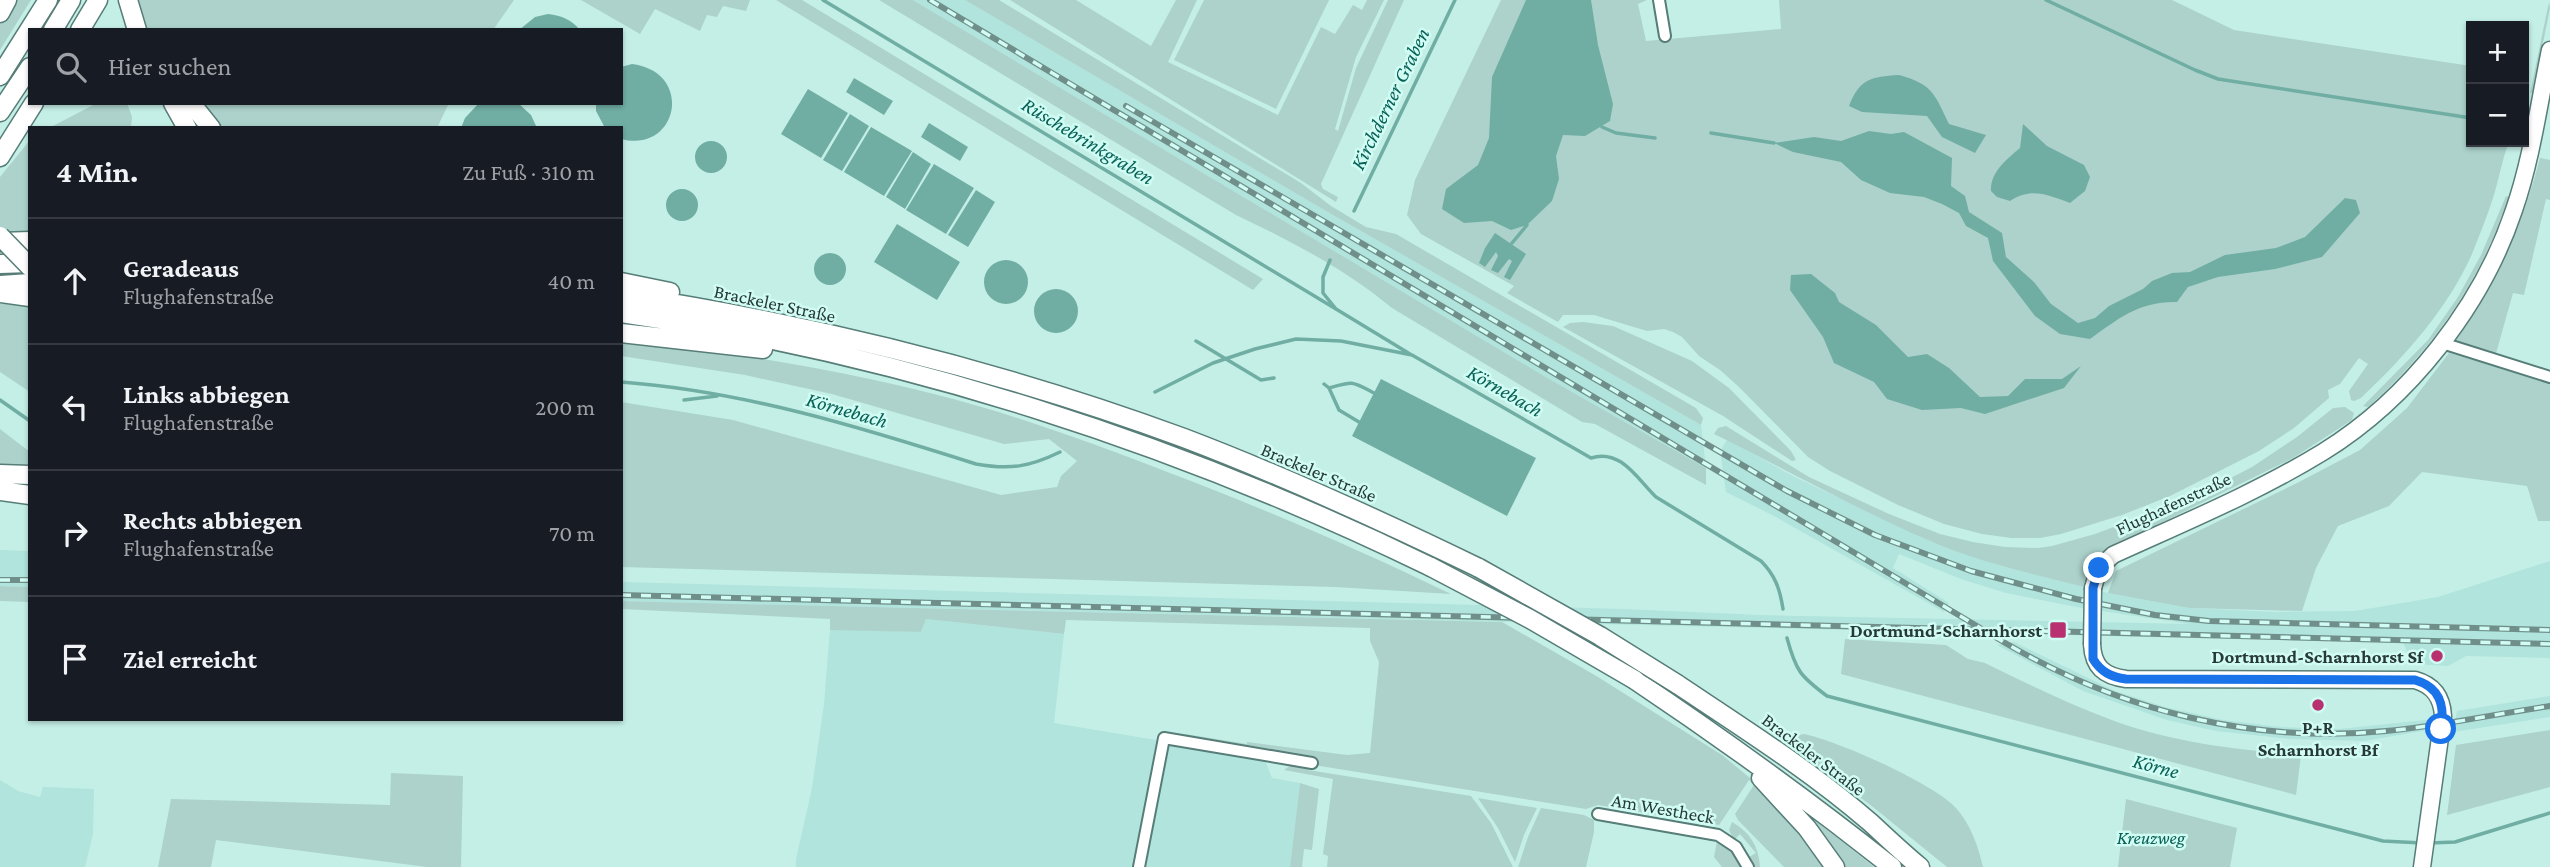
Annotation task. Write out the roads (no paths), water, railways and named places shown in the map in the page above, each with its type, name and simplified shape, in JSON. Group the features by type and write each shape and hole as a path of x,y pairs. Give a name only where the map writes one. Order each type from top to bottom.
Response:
{"highway":[{"path":"0,13 7,0"},
{"path":"30,28 48,0"},
{"path":"54,28 71,0"},
{"path":"81,28 98,0"},
{"path":"128,0 136,28"},
{"path":"0,76 28,32"},
{"path":"0,112 28,70"},
{"path":"4,151 33,105"},
{"path":"4,151 48,105"},
{"path":"174,105 186,126"},
{"path":"193,105 209,126"},
{"path":"0,236 28,263"},
{"path":"0,242 28,241"},
{"path":"0,264 28,265"},
{"path":"623,282 794,319 835,337"},
{"path":"0,285 28,283"},
{"path":"0,293 28,297"},
{"name":"Brackeler Straße","path":"623,295 835,337 946,362 1010,380 1183,438 1350,507 1479,568 1600,636 1745,729 1870,823 1920,867"},
{"name":"Brackeler Straße","path":"623,313 782,341 1017,403 1188,462 1312,511 1431,567 1530,619 1635,680 1707,728 1892,867"},
{"path":"623,333 719,343 877,365"},
{"path":"0,474 19,486"},
{"path":"1707,728 1781,798 1835,867"},
{"path":"1870,823 1902,840 1934,867"}],"main road":[{"name":"Flughafenstraße","path":"2423,860 2443,718 2440,698 2430,686 2415,680 2126,679 2108,674 2098,667 2093,659 2093,588 2099,568 2113,555 2274,479 2323,452 2390,399 2442,343 2477,293 2500,249 2530,153 2550,50"}],"street":[{"path":"1660,0 1665,36"},
{"path":"2442,343 2550,377"},
{"path":"1139,867 1164,738 1312,763"},
{"name":"Am Westheck","path":"1598,814 1718,835 1736,847 1748,867"}],"waterway":[{"name":"Rüschebrinkgraben","path":"823,0 1336,309"},
{"name":"Kirchderner Graben","path":"1354,211 1455,0"},
{"path":"2046,0 2218,79 2466,117"},
{"path":"1602,127 1616,133 1655,138"},
{"path":"1711,133 1774,143"},
{"path":"1512,243 1527,225"},
{"name":"Kirchderner Graben","path":"1330,260 1323,277 1323,293 1336,309 1410,354"},
{"name":"Körnebach","path":"1155,392 1213,363 1296,339 1341,341 1412,355 1591,458 1602,456 1620,461 1656,497 1761,561 1776,583 1783,609"},
{"path":"1196,341 1261,380 1274,378"},
{"name":"Körnebach","path":"623,382 712,393 801,412 976,464 1019,466 1060,452"},
{"path":"1329,388 1352,383 1374,393"},
{"path":"1324,384 1329,388 1339,410 1359,422"},
{"path":"684,400 717,396"},
{"name":"Körnebach","path":"0,400 28,420"},
{"name":"Körne","path":"1787,638 1800,672 1827,696 2383,841 2422,843"},
{"name":"Körne","path":"2430,843 2455,842 2550,813"}],"railway":[{"path":"930,0 2007,644 2096,688 2190,718 2238,727 2336,734 2448,723 2550,706"},
{"path":"1126,106 1787,491 1875,535 1971,571 2076,599 2155,615 2209,621 2550,630"},
{"path":"0,580 28,580"},
{"path":"623,595 2550,644"}],"place":[{"name":"Dortmund-Scharnhorst","path":"2058,630"},
{"name":"Dortmund-Scharnhorst Sf","path":"2437,656"},
{"name":"P+R Scharnhorst Bf","path":"2318,705"}],"park label":[{"name":"Kreuzweg","path":"2151,837"}]}
